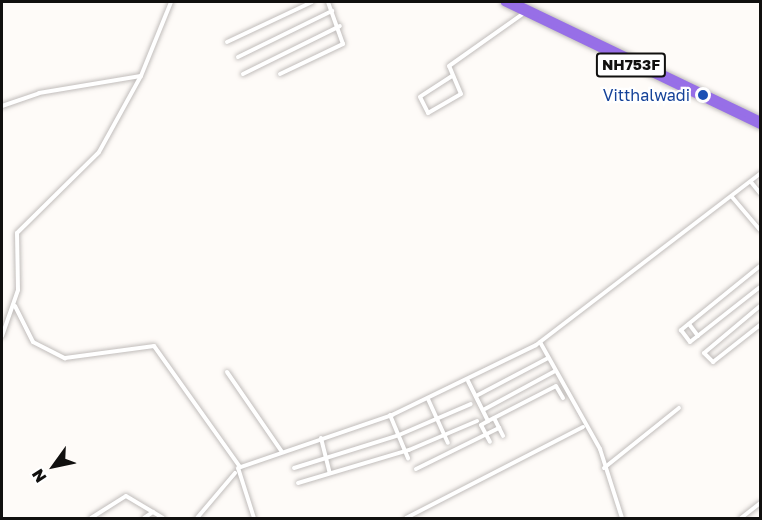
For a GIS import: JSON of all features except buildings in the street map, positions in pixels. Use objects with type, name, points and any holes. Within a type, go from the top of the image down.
[{"type":"highway","name":"NH753F","points":[[504,2],[760,125]]},
{"type":"highway","name":"NH753F","points":[[514,2],[760,120]]},
{"type":"street","points":[[2,336],[15,306],[20,227],[99,152],[141,76],[171,2]]},
{"type":"street","points":[[227,42],[312,2]]},
{"type":"street","points":[[280,74],[344,44],[340,26],[328,2]]},
{"type":"street","points":[[238,57],[332,11]]},
{"type":"street","points":[[452,76],[420,97],[428,113],[461,94],[449,66],[524,13]]},
{"type":"street","points":[[243,74],[340,26]]},
{"type":"street","points":[[2,106],[39,93],[141,76]]},
{"type":"street","points":[[197,519],[240,466],[390,415],[468,381],[540,342],[760,174]]},
{"type":"street","points":[[751,182],[760,193]]},
{"type":"street","points":[[732,196],[758,223],[760,230]]},
{"type":"street","points":[[760,266],[681,330],[690,342],[760,288]]},
{"type":"street","points":[[15,306],[27,335],[65,358],[154,346],[240,466]]},
{"type":"street","points":[[760,306],[704,353],[713,362],[760,325]]},
{"type":"street","points":[[689,324],[698,336]]},
{"type":"street","points":[[540,342],[583,427],[600,449],[604,468],[622,519]]},
{"type":"street","points":[[476,396],[548,358]]},
{"type":"street","points":[[483,410],[555,371]]},
{"type":"street","points":[[227,372],[282,452]]},
{"type":"street","points":[[468,381],[488,421]]},
{"type":"street","points":[[490,442],[481,425],[556,386],[562,398]]},
{"type":"street","points":[[428,399],[448,443]]},
{"type":"street","points":[[294,468],[398,435],[471,404]]},
{"type":"street","points":[[604,468],[679,408]]},
{"type":"street","points":[[390,415],[408,458]]},
{"type":"street","points":[[494,418],[503,436]]},
{"type":"street","points":[[298,483],[405,451],[477,421]]},
{"type":"street","points":[[406,519],[583,427]]},
{"type":"street","points":[[416,469],[499,428]]},
{"type":"street","points":[[321,438],[330,473]]},
{"type":"street","points":[[235,473],[254,519]]},
{"type":"street","points":[[91,519],[126,496],[163,519]]},
{"type":"street","points":[[741,519],[760,503]]},
{"type":"street","points":[[144,519],[154,512]]},
{"type":"place","name":"Vitthalwadi","points":[[703,95]]}]
